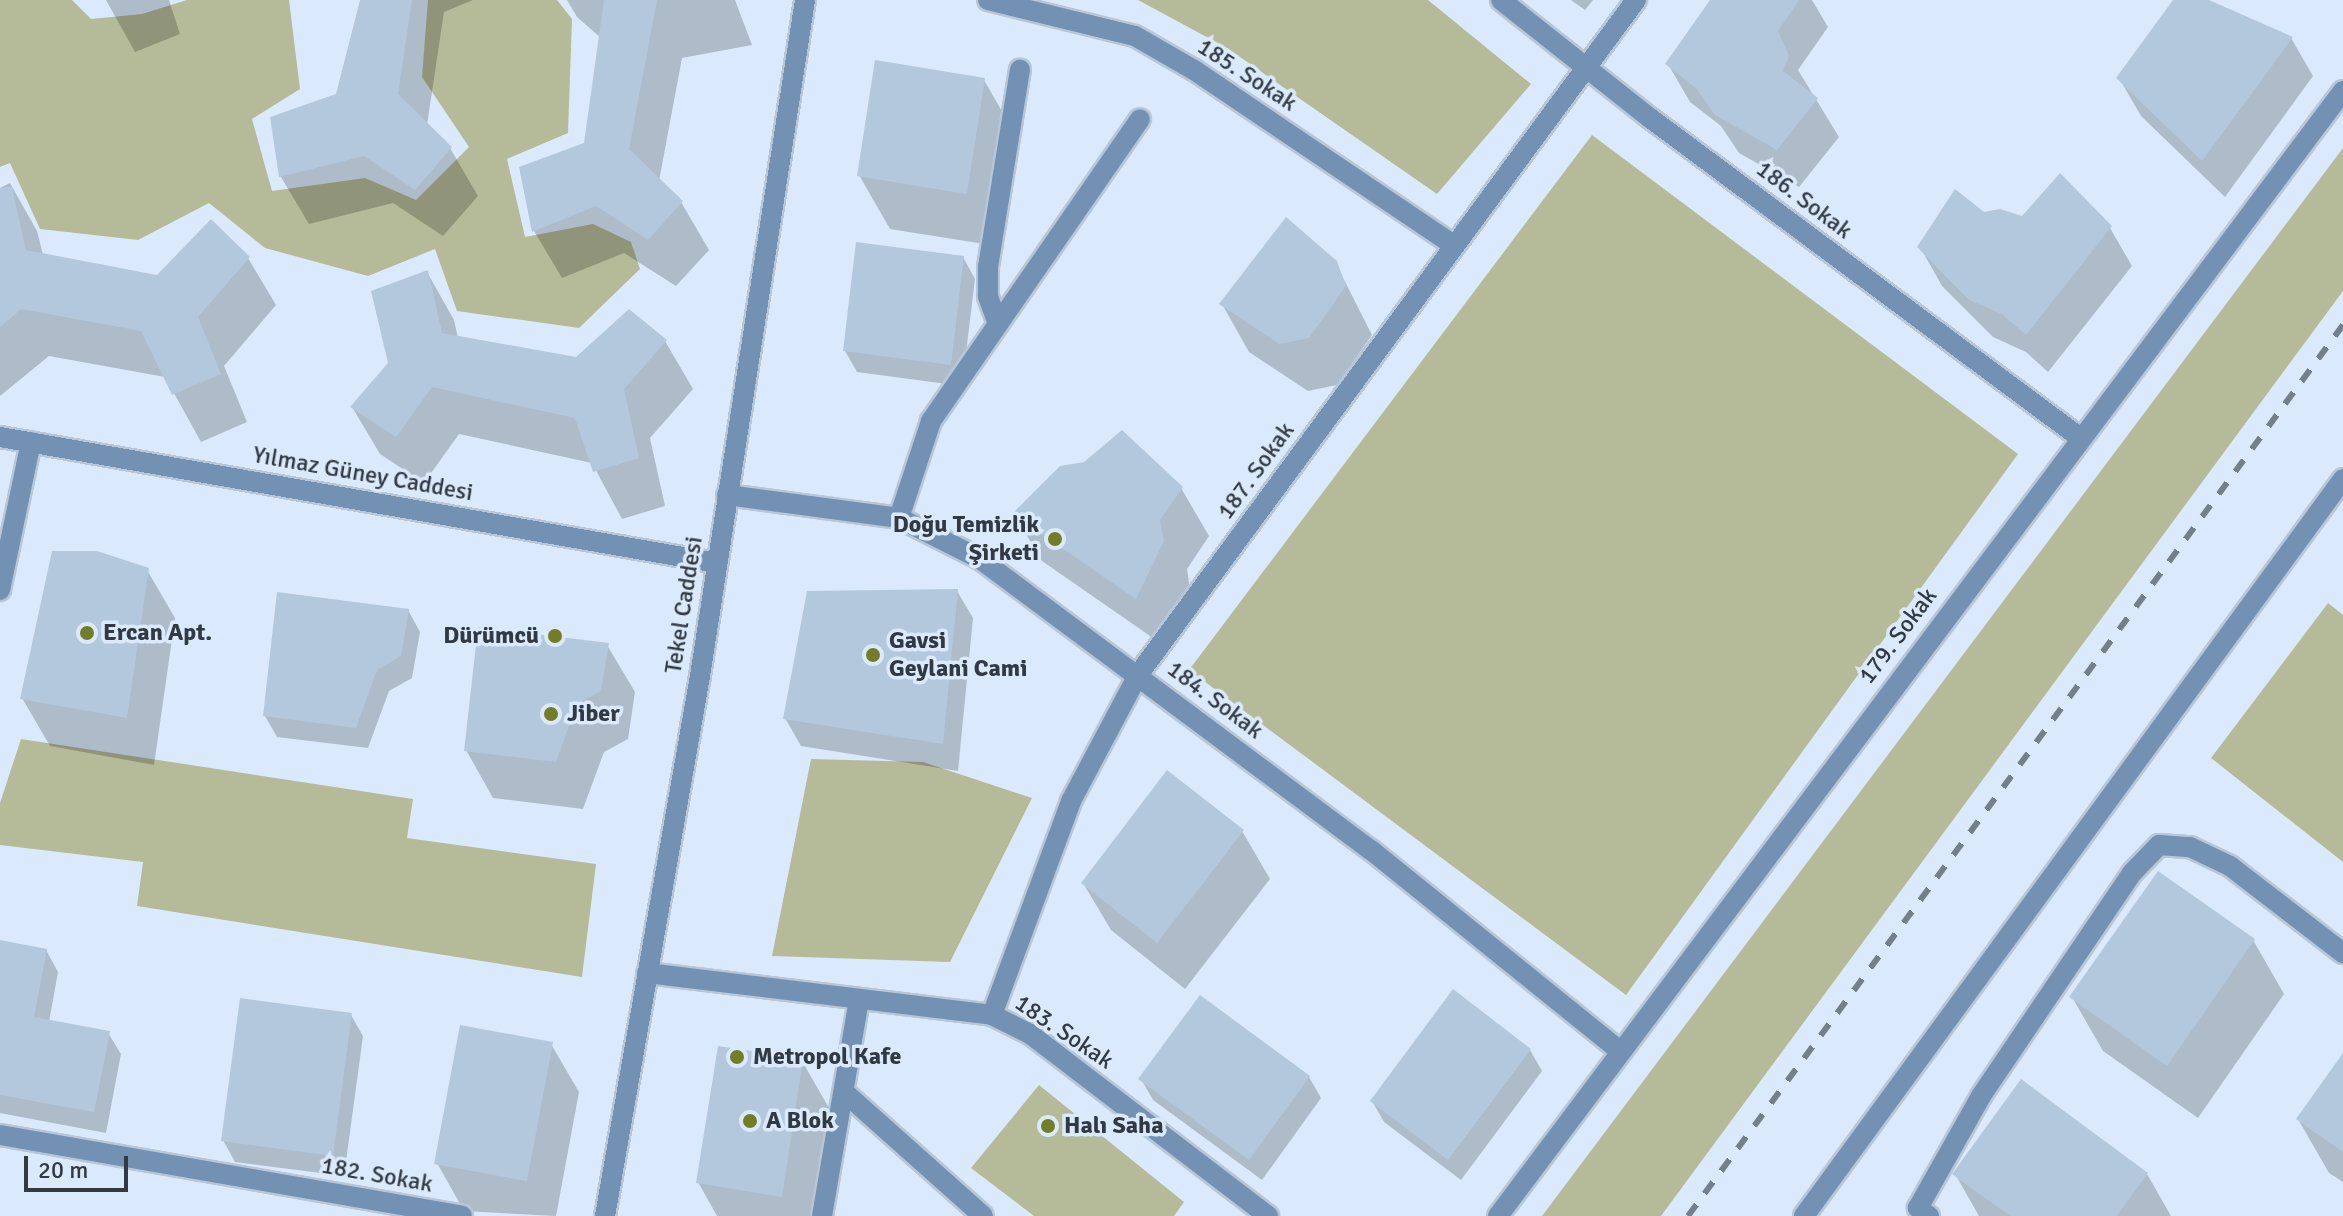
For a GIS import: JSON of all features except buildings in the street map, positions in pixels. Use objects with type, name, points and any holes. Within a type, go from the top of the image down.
[{"type":"street","name":"Tekel Caddesi","points":[[605,1216],[717,563],[805,0]]},
{"type":"street","name":"185. Sokak","points":[[988,0],[1135,36],[1194,70],[1453,245]]},
{"type":"street","name":"186. Sokak","points":[[1501,0],[2079,437]]},
{"type":"street","name":"187. Sokak","points":[[992,1015],[1071,801],[1138,675],[1636,0]]},
{"type":"street","points":[[998,324],[988,296],[988,267],[1020,70]]},
{"type":"street","name":"179. Sokak","points":[[1498,1216],[2079,437],[2343,91]]},
{"type":"street","points":[[899,518],[931,421],[1140,119]]},
{"type":"street","name":"Yılmaz Güney Caddesi","points":[[0,437],[717,563]]},
{"type":"street","points":[[0,590],[31,442]]},
{"type":"street","points":[[1804,1216],[2343,479]]},
{"type":"street","name":"184. Sokak","points":[[727,495],[899,518],[980,559],[1371,850],[1620,1051]]},
{"type":"street","points":[[1929,1216],[1918,1208],[1981,1096],[2132,873],[2159,845],[2190,847],[2230,866],[2343,953]]},
{"type":"street","name":"183. Sokak","points":[[647,973],[992,1015],[1030,1034],[1268,1216]]},
{"type":"street","points":[[822,1216],[859,999]]},
{"type":"street","points":[[844,1092],[983,1216]]},
{"type":"street","name":"182. Sokak","points":[[0,1135],[462,1216]]},
{"type":"green space","points":[[0,0],[72,0],[91,19],[142,14],[187,0],[289,0],[300,89],[252,119],[272,191],[365,178],[416,200],[469,147],[422,77],[428,0],[557,0],[572,19],[568,133],[507,159],[525,237],[593,224],[631,242],[640,269],[579,328],[457,311],[435,249],[368,276],[265,248],[209,203],[138,240],[40,229],[10,163],[0,167]]},
{"type":"green space","points":[[1138,0],[1428,0],[1531,84],[1437,194],[1227,48]]},
{"type":"green space","points":[[1592,135],[2018,454],[1626,995],[1189,670]]},
{"type":"green space","points":[[2343,148],[2343,291],[1661,1216],[1542,1216]]},
{"type":"green space","points":[[2328,603],[2343,615],[2343,862],[2211,758]]},
{"type":"green space","points":[[21,739],[413,799],[407,838],[596,864],[582,977],[137,906],[143,862],[0,845],[0,803]]},
{"type":"green space","points":[[811,759],[923,762],[1032,798],[950,962],[772,956]]},
{"type":"green space","name":"Halı Saha","points":[[1039,1085],[1184,1202],[1174,1216],[1034,1216],[971,1168]]},
{"type":"railway","points":[[1688,1216],[2343,325]]},
{"type":"place","name":"Doğu Temizlik Şirketi","points":[[1055,539]]},
{"type":"place","name":"Ercan Apt.","points":[[87,633]]},
{"type":"place","name":"Dürümcü","points":[[555,636]]},
{"type":"place","name":"Gavsi Geylani Cami","points":[[873,655]]},
{"type":"place","name":"Jiber","points":[[551,714]]},
{"type":"place","name":"Metropol Kafe","points":[[737,1057]]},
{"type":"place","name":"A Blok","points":[[750,1121]]},
{"type":"place","name":"Halı Saha","points":[[1048,1126]]}]
